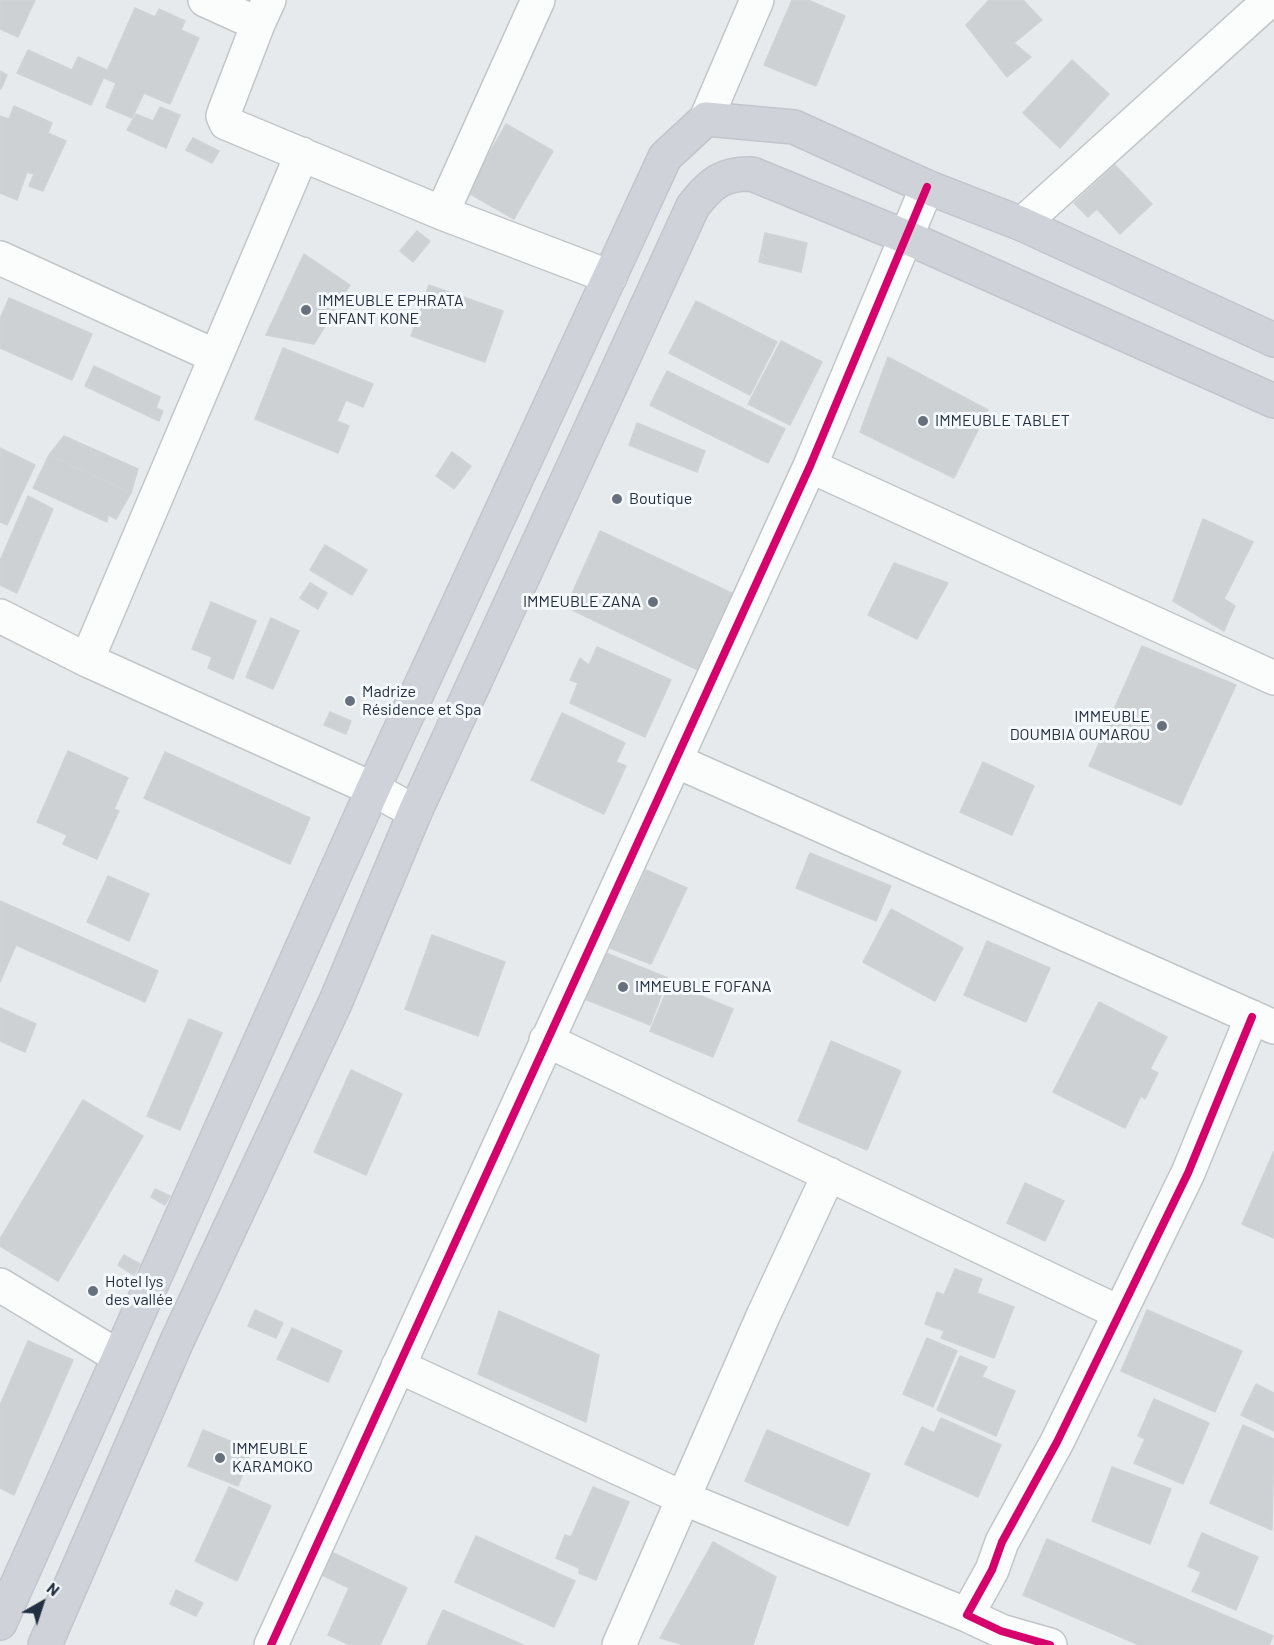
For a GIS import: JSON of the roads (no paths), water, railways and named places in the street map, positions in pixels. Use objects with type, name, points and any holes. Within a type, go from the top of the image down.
[{"type":"main road","points":[[0,1623],[373,789],[665,158],[706,119],[794,127],[927,187],[1022,224],[1274,340]]},
{"type":"main road","points":[[45,1645],[177,1341],[336,1001],[415,812],[693,206],[708,187],[732,173],[752,174],[906,237],[1274,400]]},
{"type":"street","points":[[205,0],[264,12],[223,116],[226,123],[442,213],[610,277]]},
{"type":"street","points":[[442,213],[538,0]]},
{"type":"street","points":[[706,119],[757,0]]},
{"type":"street","points":[[1022,224],[1270,0]]},
{"type":"street","points":[[87,660],[214,356],[302,154]]},
{"type":"street","points":[[271,1645],[810,466],[927,187]]},
{"type":"street","points":[[0,258],[214,356]]},
{"type":"street","points":[[810,466],[1274,678]]},
{"type":"street","points":[[0,616],[87,660],[373,789],[415,812]]},
{"type":"street","points":[[676,761],[1263,1022],[1057,1442],[1002,1542],[992,1570],[967,1615]]},
{"type":"street","points":[[546,1040],[1120,1313]]},
{"type":"street","points":[[619,1645],[829,1174]]},
{"type":"street","points":[[0,1286],[119,1357]]},
{"type":"street","points":[[398,1366],[683,1498],[1001,1631],[1050,1645]]},
{"type":"place","name":"IMMEUBLE EPHRATA ENFANT KONE","points":[[306,310]]},
{"type":"place","name":"IMMEUBLE TABLET","points":[[923,421]]},
{"type":"place","name":"Boutique","points":[[617,499]]},
{"type":"place","name":"IMMEUBLE ZANA","points":[[653,602]]},
{"type":"place","name":"Madrize Résidence et Spa","points":[[350,701]]},
{"type":"place","name":"IMMEUBLE DOUMBIA OUMAROU","points":[[1162,726]]},
{"type":"place","name":"IMMEUBLE FOFANA","points":[[623,987]]},
{"type":"place","name":"Hotel lys des vallée","points":[[93,1291]]},
{"type":"place","name":"IMMEUBLE KARAMOKO","points":[[220,1458]]}]
